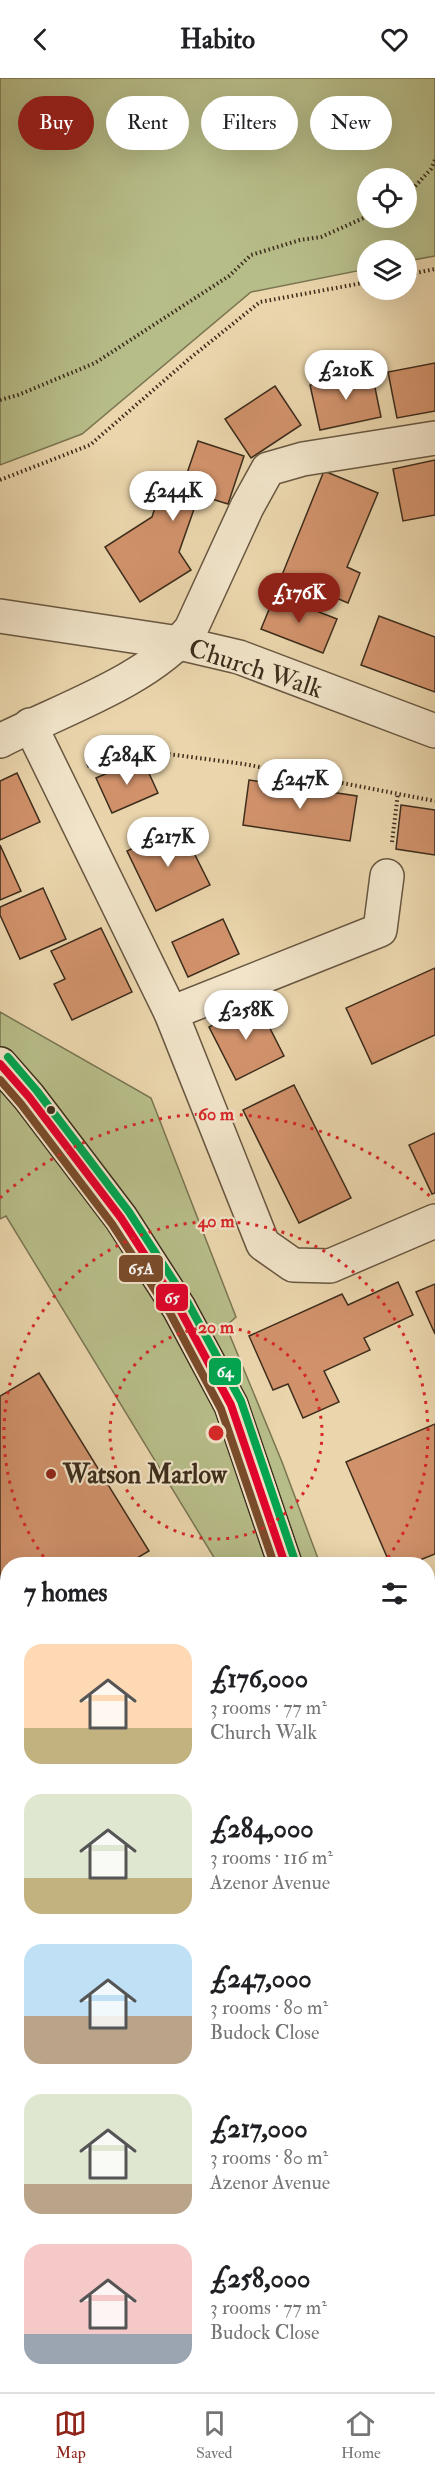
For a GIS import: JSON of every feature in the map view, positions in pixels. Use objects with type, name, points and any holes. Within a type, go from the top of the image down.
[{"type":"street","points":[[0,741],[97,695],[148,666],[179,644],[190,629],[247,507],[268,469],[303,459],[435,438]]},
{"type":"street","name":"Church Walk","points":[[0,616],[179,644],[239,657],[435,731]]},
{"type":"street","points":[[30,725],[58,778],[171,1013],[263,1244],[293,1265],[330,1266],[435,1221]]},
{"type":"street","points":[[171,1013],[380,930],[387,876]]},
{"type":"street","points":[[0,1064],[29,1097],[122,1218],[179,1308],[231,1405],[283,1557]]},
{"type":"path","points":[[417,184],[431,169],[435,160]]},
{"type":"path","points":[[0,400],[18,395],[94,363],[229,276],[251,255],[300,240],[321,237],[357,221]]},
{"type":"path","points":[[417,273],[435,269]]},
{"type":"path","points":[[0,480],[90,445],[189,358],[260,302],[357,284]]},
{"type":"path","points":[[58,778],[130,749],[244,764],[435,801]]},
{"type":"path","points":[[387,876],[398,793]]},
{"type":"green space","points":[[0,78],[435,78],[435,256],[417,259],[417,240],[357,240],[357,271],[251,292],[82,434],[0,465]]},
{"type":"green space","points":[[0,1012],[151,1098],[236,1317],[226,1326],[282,1462],[317,1557],[214,1557],[6,1216],[0,1219]]},
{"type":"building","points":[[435,363],[435,411],[397,418],[388,372]]},
{"type":"building","points":[[372,373],[381,417],[320,430],[310,385]]},
{"type":"building","points":[[275,386],[301,425],[251,458],[225,419]]},
{"type":"building","points":[[198,441],[244,456],[228,504],[199,495],[179,552],[191,570],[140,602],[105,547],[152,517],[163,482],[182,488]]},
{"type":"building","points":[[435,460],[435,515],[403,521],[393,469]]},
{"type":"building","points":[[324,471],[378,493],[347,567],[360,573],[348,603],[282,575]]},
{"type":"building","points":[[275,595],[337,619],[323,653],[261,629]]},
{"type":"building","points":[[379,616],[435,637],[435,692],[361,665]]},
{"type":"building","points":[[142,758],[158,793],[112,813],[96,778]]},
{"type":"building","points":[[17,773],[40,822],[0,840],[0,781]]},
{"type":"building","points":[[249,780],[357,796],[350,841],[243,825]]},
{"type":"building","points":[[401,805],[435,810],[435,855],[396,849]]},
{"type":"building","points":[[180,825],[210,885],[156,911],[127,851]]},
{"type":"building","points":[[0,845],[21,891],[0,900]]},
{"type":"building","points":[[43,888],[66,939],[20,959],[0,915],[0,907]]},
{"type":"building","points":[[223,919],[239,954],[188,977],[172,942]]},
{"type":"building","points":[[101,928],[132,992],[72,1020],[54,984],[65,979],[51,951]]},
{"type":"building","points":[[435,968],[435,1035],[372,1064],[346,1008]]},
{"type":"building","points":[[257,1003],[284,1056],[236,1080],[209,1027]]},
{"type":"building","points":[[294,1085],[351,1198],[299,1223],[243,1110]]},
{"type":"building","points":[[435,1133],[435,1193],[432,1194],[409,1145]]},
{"type":"building","points":[[398,1282],[413,1315],[364,1338],[370,1350],[324,1371],[339,1402],[303,1418],[288,1384],[273,1390],[249,1336],[342,1294],[348,1305]]},
{"type":"building","points":[[435,1284],[435,1334],[416,1292]]},
{"type":"building","name":"Watson Marlow","points":[[39,1373],[149,1551],[139,1557],[0,1557],[0,1396]]},
{"type":"building","points":[[435,1424],[435,1554],[428,1557],[387,1557],[346,1462]]},
{"type":"transit line","name":"64","points":[[8,1057],[37,1091],[129,1212],[188,1303],[241,1401],[294,1557]]},
{"type":"transit line","name":"65","points":[[0,1064],[29,1097],[121,1218],[179,1308],[231,1405],[283,1557]]},
{"type":"transit line","name":"65A","points":[[0,1080],[21,1104],[112,1224],[170,1313],[221,1409],[272,1557]]},
{"type":"place","name":"Watson Marlow","points":[[51,1474]]}]
